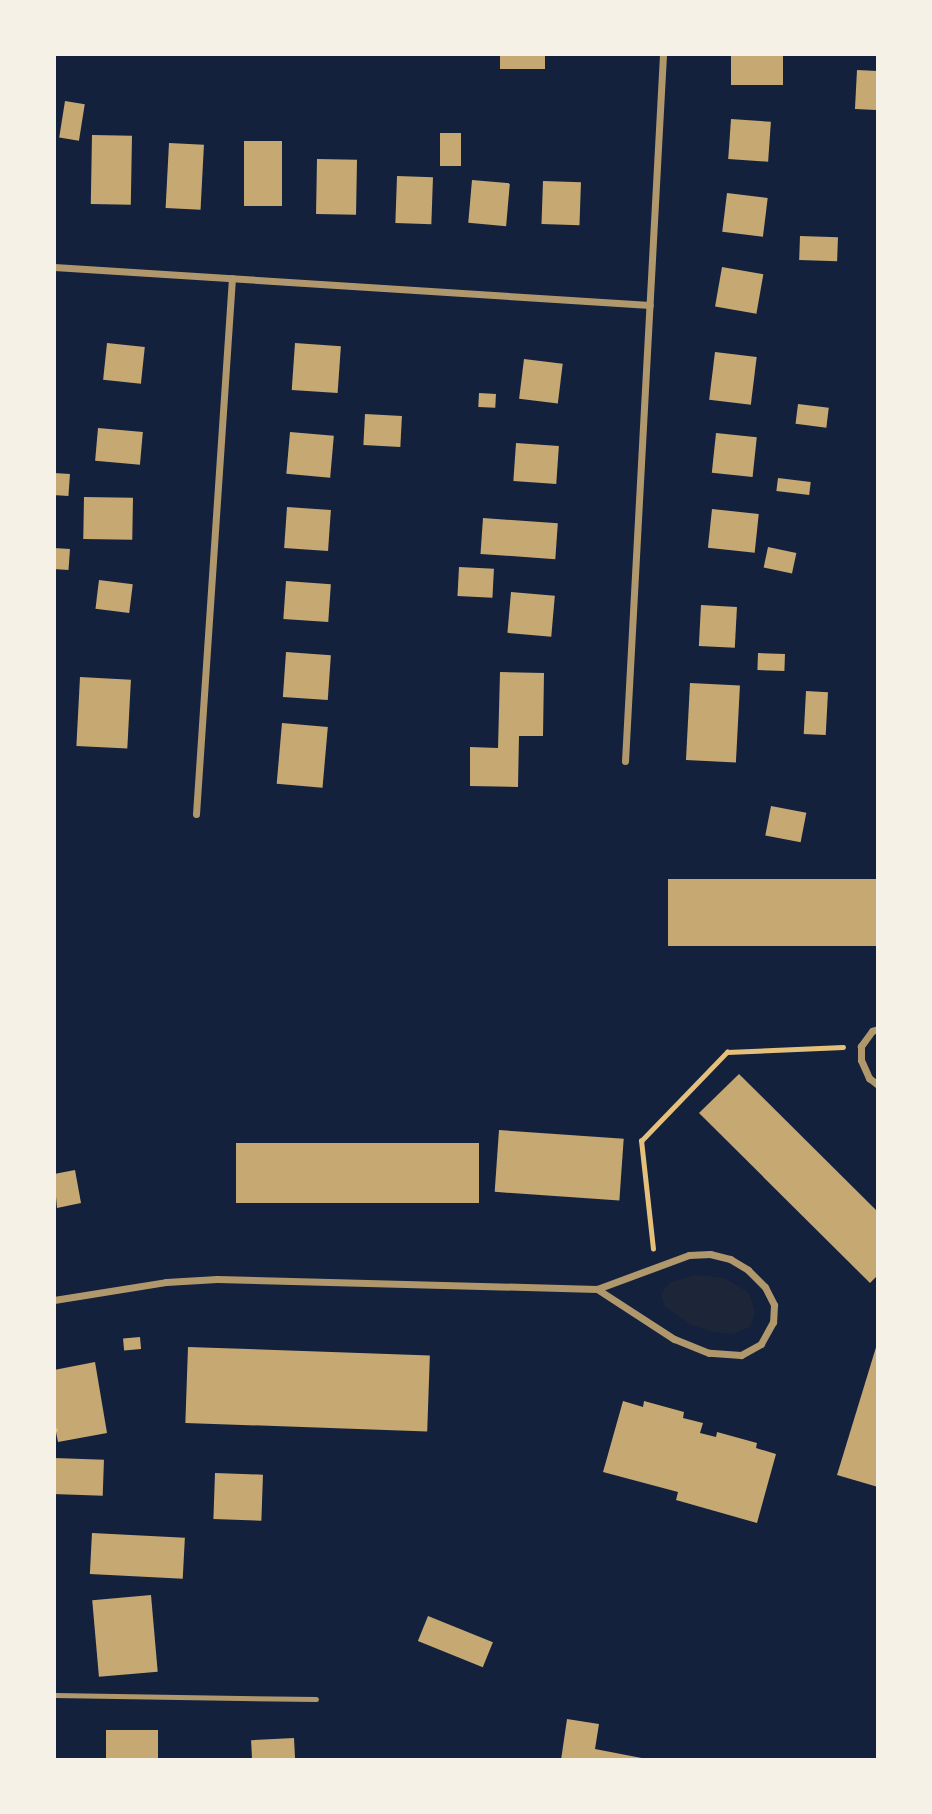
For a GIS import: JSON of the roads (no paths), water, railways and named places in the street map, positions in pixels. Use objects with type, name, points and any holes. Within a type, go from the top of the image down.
[{"type":"street","points":[[625,761],[663,54]]},
{"type":"street","points":[[54,267],[650,305]]},
{"type":"street","points":[[196,814],[232,278]]},
{"type":"street","points":[[878,1029],[872,1031],[861,1046],[861,1060],[869,1078],[878,1084]]},
{"type":"street","points":[[54,1300],[154,1283],[217,1279],[597,1289],[689,1255],[710,1254],[730,1259],[748,1270],[765,1287],[774,1305],[773,1322],[761,1344],[741,1355],[709,1353],[674,1339],[597,1289]]},
{"type":"lane","points":[[54,1695],[316,1699]]}]
